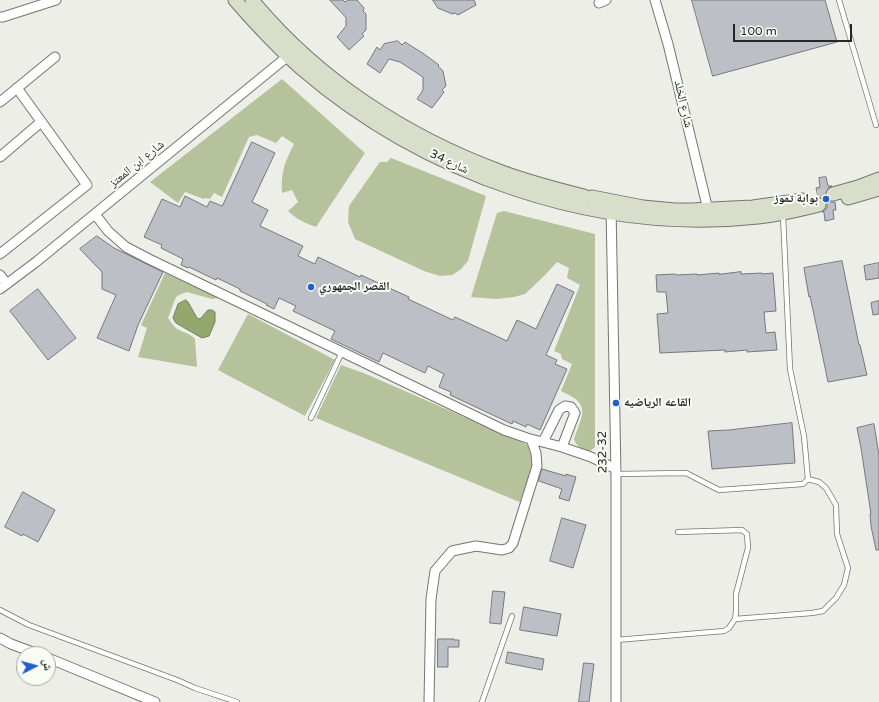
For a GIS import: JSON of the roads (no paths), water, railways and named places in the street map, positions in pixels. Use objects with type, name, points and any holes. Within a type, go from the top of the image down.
[{"type":"main road","name":"شارع 34","points":[[235,0],[288,56],[318,81],[356,109],[390,131],[435,155],[519,190],[566,204],[612,207],[662,218],[709,214]]},
{"type":"main road","name":"شارع 34","points":[[252,0],[284,35],[318,67],[357,96],[398,123],[449,149],[502,172],[549,187],[588,197],[612,207]]},
{"type":"main road","points":[[879,179],[858,186],[834,198],[879,189]]},
{"type":"main road","points":[[709,214],[759,217],[798,201],[818,201]]},
{"type":"street","points":[[0,17],[56,0]]},
{"type":"street","name":"شارع الخلد","points":[[655,0],[668,44],[709,214]]},
{"type":"street","name":"شارع ابن المعتز","points":[[4,286],[95,214],[288,56]]},
{"type":"street","points":[[0,102],[54,57]]},
{"type":"street","points":[[1,252],[87,185],[17,88]]},
{"type":"street","points":[[0,157],[41,122]]},
{"type":"street","name":"232-32","points":[[612,207],[616,472],[616,702]]},
{"type":"street","points":[[95,214],[108,231],[126,247],[504,430],[591,457],[616,472]]},
{"type":"street","points":[[0,275],[4,286]]},
{"type":"street","points":[[543,442],[559,410],[566,406],[571,407],[575,413],[562,447]]},
{"type":"street","points":[[429,702],[431,599],[435,572],[452,551],[476,546],[502,550],[509,548],[514,543],[537,466],[536,453],[531,439]]},
{"type":"street","points":[[0,638],[16,646]]},
{"type":"street","points":[[56,661],[155,702]]},
{"type":"lane","points":[[839,0],[876,124]]},
{"type":"lane","points":[[782,208],[790,369],[804,436],[808,479]]},
{"type":"lane","points":[[311,418],[342,352]]},
{"type":"lane","points":[[616,472],[686,473],[719,490],[802,484],[808,479]]},
{"type":"lane","points":[[735,619],[823,611],[836,598],[844,585],[848,568],[837,534],[836,505],[826,488],[819,482],[808,479]]},
{"type":"lane","points":[[616,640],[724,632],[729,628],[735,619],[736,594],[748,548],[747,534],[742,530],[678,532]]},
{"type":"lane","points":[[0,610],[29,625],[177,680],[194,688],[237,702]]},
{"type":"lane","points":[[482,702],[512,616]]},
{"type":"tunnel","points":[[818,197],[833,194]]},
{"type":"place","name":"بوابة تموز","points":[[826,199]]},
{"type":"place","name":"القصر الجمهوري","points":[[311,287]]},
{"type":"place","name":"القاعه الرياضيه","points":[[616,403]]}]
